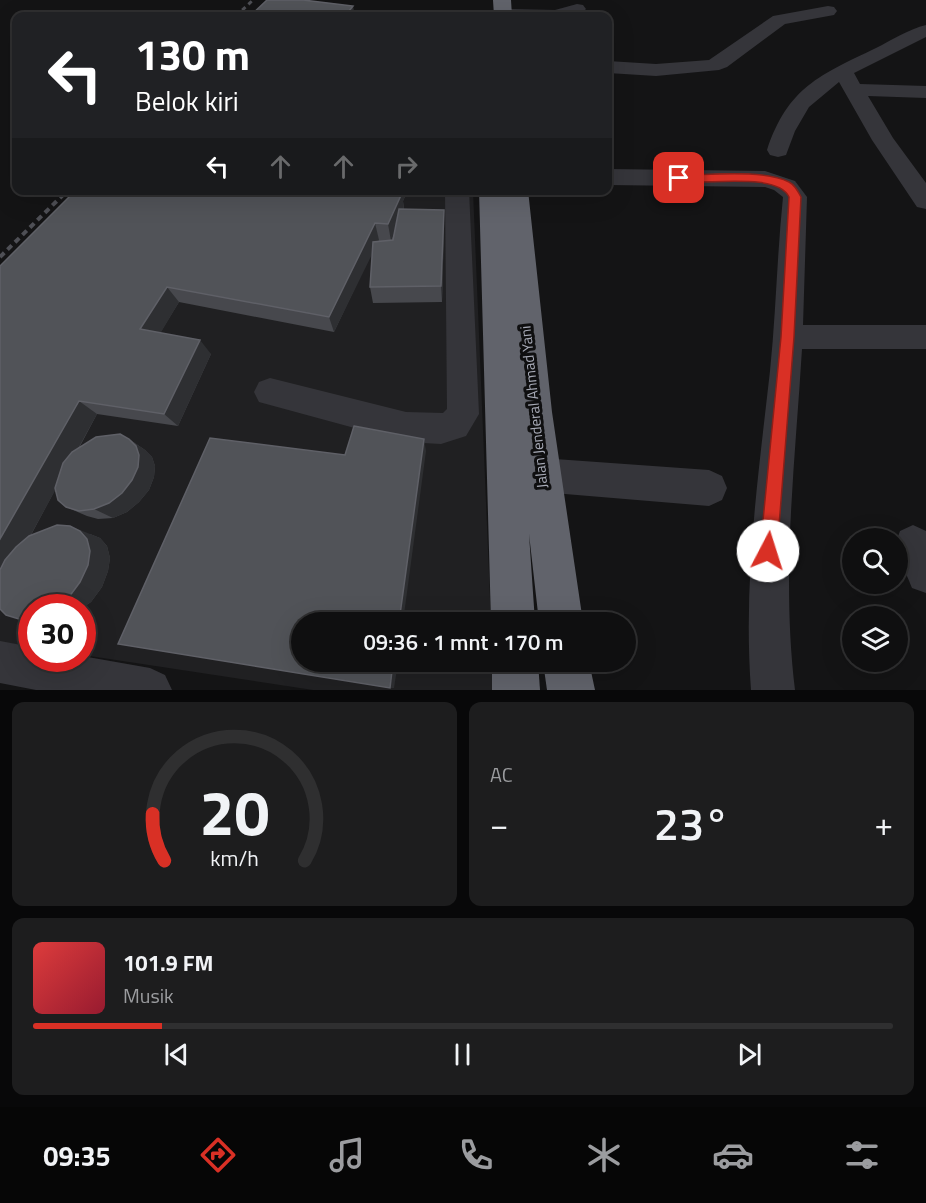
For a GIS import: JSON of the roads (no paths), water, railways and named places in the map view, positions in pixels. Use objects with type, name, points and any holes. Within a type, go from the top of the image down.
[{"type":"highway","points":[[484,0],[498,12]]},
{"type":"highway","name":"Jalan Jenderal Ahmad Yani","points":[[504,195],[560,612]]},
{"type":"highway","name":"Jalan Jenderal Ahmad Yani","points":[[504,195],[513,612]]},
{"type":"highway","points":[[515,672],[516,690]]},
{"type":"highway","points":[[568,672],[570,690]]},
{"type":"street","points":[[566,12],[577,9]]},
{"type":"street","points":[[612,67],[656,70],[712,66],[720,63],[779,20],[828,11]]},
{"type":"street","points":[[848,80],[926,30]]},
{"type":"street","points":[[848,80],[883,140],[926,201]]},
{"type":"street","points":[[778,150],[782,134],[800,103],[824,81],[848,80],[926,92]]},
{"type":"street","points":[[612,177],[765,179],[785,184],[795,197],[788,337],[767,571],[768,655],[773,690]]},
{"type":"street","points":[[270,392],[406,427],[441,429],[454,425],[463,414],[457,195]]},
{"type":"street","points":[[788,337],[926,337]]},
{"type":"street","points":[[541,475],[709,488]]},
{"type":"street","points":[[0,662],[150,690]]},
{"type":"railway","points":[[240,12],[253,0]]},
{"type":"railway","points":[[0,257],[63,195]]}]
